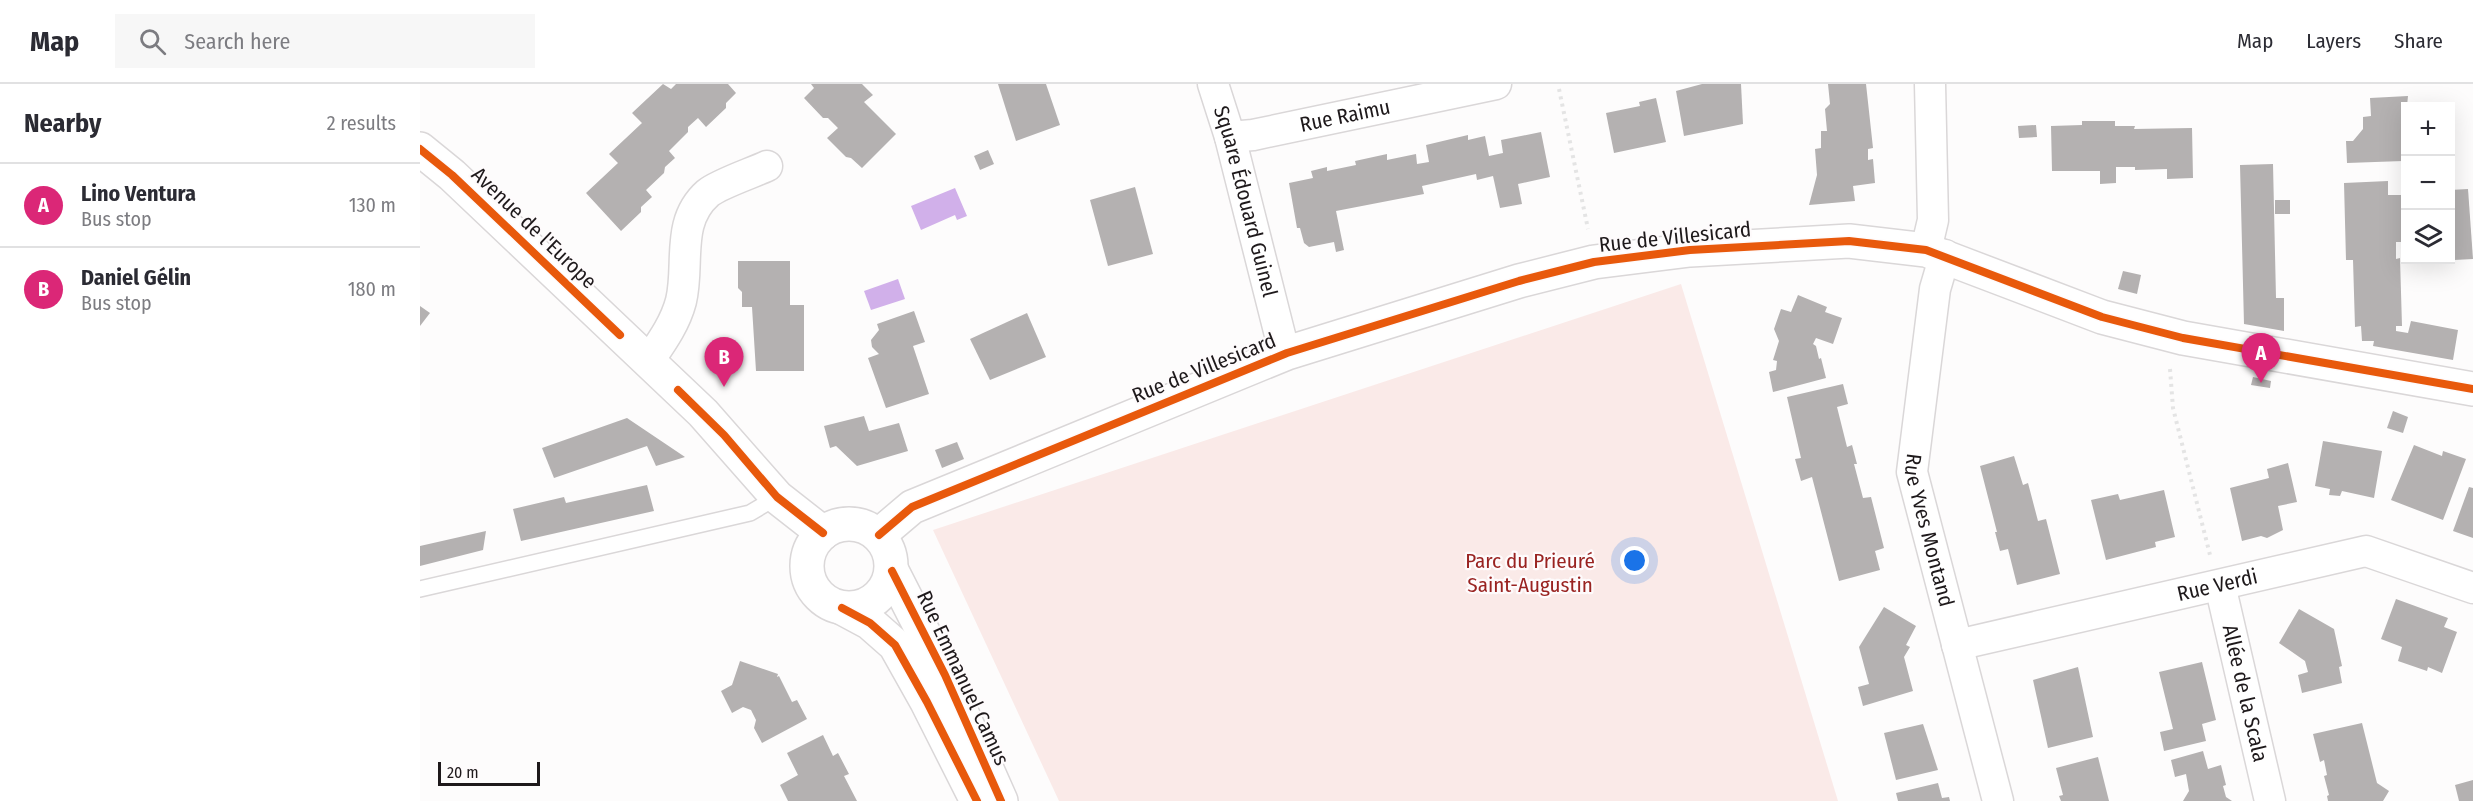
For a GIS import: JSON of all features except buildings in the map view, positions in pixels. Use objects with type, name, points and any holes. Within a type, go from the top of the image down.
[{"type":"street","name":"Square Édouard Guinel","points":[[1213,84],[1230,137],[1281,339],[1287,353]]},
{"type":"street","name":"Rue Raimu","points":[[1230,137],[1253,135],[1496,84]]},
{"type":"street","name":"Rue Yves Montand","points":[[1930,84],[1935,288],[1912,472],[1998,801]]},
{"type":"street","name":"Avenue de l'Europe","points":[[420,149],[452,175],[703,413],[777,497],[823,533]]},
{"type":"street","points":[[648,362],[663,340],[677,312],[681,299],[685,234],[697,206],[709,192],[767,166]]},
{"type":"street","name":"Rue de Villesicard","points":[[879,535],[912,507],[1287,353],[1519,281],[1594,262],[1690,250],[1849,241],[1935,253],[2102,317],[2183,338],[2473,389]]},
{"type":"street","points":[[853,523],[871,529],[879,535],[887,545],[892,557],[892,571],[885,590],[876,600],[858,608],[842,608],[828,603],[816,594],[808,579],[807,562],[810,548],[823,533],[836,525],[853,523]]},
{"type":"street","name":"Rue Verdi","points":[[1957,645],[2366,551],[2473,588]]},
{"type":"street","name":"Rue Emmanuel Camus","points":[[892,571],[945,675],[1001,801]]},
{"type":"street","name":"Allée de la Scala","points":[[2220,585],[2270,801]]},
{"type":"street","name":"Rue Emmanuel Camus","points":[[842,608],[870,623],[895,645],[927,702],[977,801]]},
{"type":"lane","points":[[420,589],[750,513],[777,497]]},
{"type":"path","points":[[1559,89],[1590,237]]},
{"type":"path","points":[[2170,367],[2173,408],[2211,556]]},
{"type":"green space","name":"Parc du Prieuré Saint-Augustin","points":[[1681,284],[1838,801],[1059,801],[933,530]]},
{"type":"shaded area","points":[[955,188],[967,216],[957,220],[955,215],[921,230],[911,206]]},
{"type":"shaded area","points":[[898,279],[905,299],[871,310],[864,291]]},
{"type":"cycle path","points":[[420,149],[452,175],[620,335]]},
{"type":"cycle path","points":[[879,535],[912,507],[1287,353],[1519,281],[1594,262],[1690,250],[1849,241],[1926,250],[2102,317],[2183,338],[2473,389]]},
{"type":"cycle path","points":[[678,390],[724,435],[777,497],[823,533]]},
{"type":"cycle path","points":[[892,571],[945,675],[1001,801]]},
{"type":"cycle path","points":[[842,608],[870,623],[895,645],[927,702],[977,801]]},
{"type":"place","name":"Lino Ventura","points":[[2261,383]]},
{"type":"place","name":"Daniel Gélin","points":[[724,387]]}]
